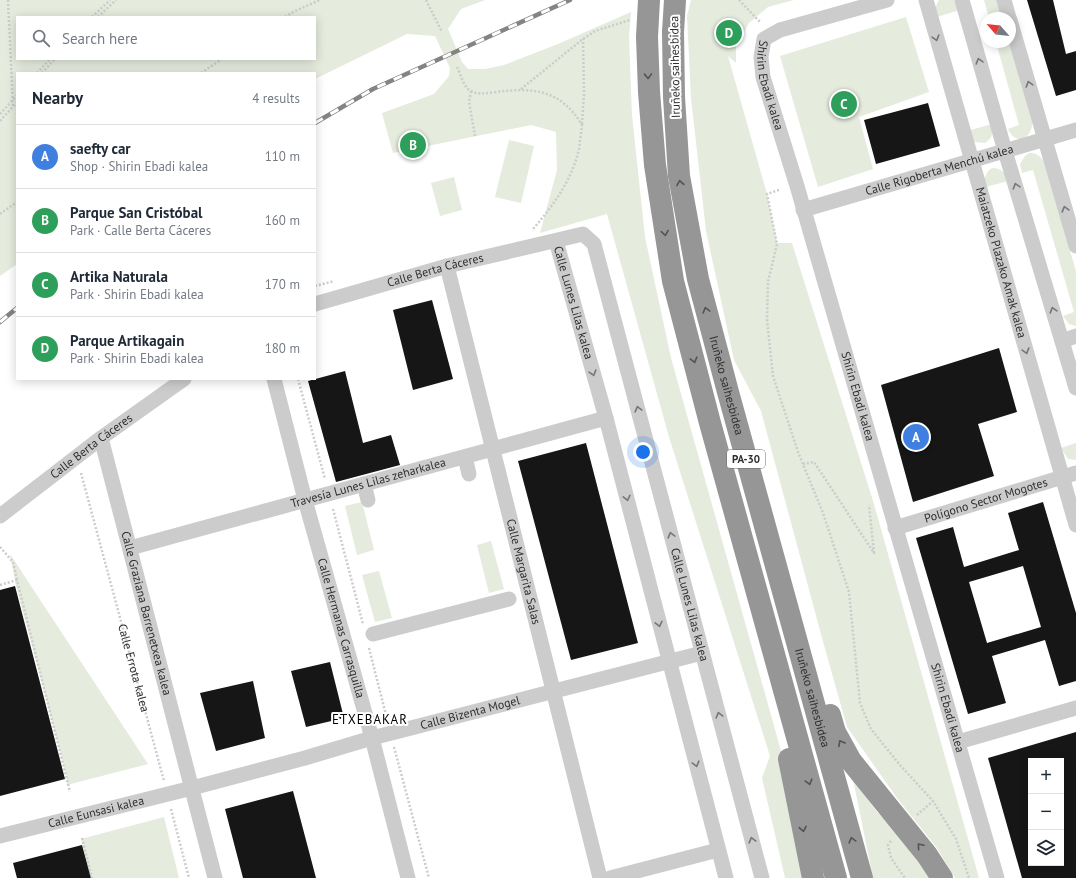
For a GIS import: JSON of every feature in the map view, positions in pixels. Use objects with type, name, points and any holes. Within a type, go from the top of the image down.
[{"type":"highway","name":"Iruñeko saihesbidea","points":[[649,0],[647,37],[649,92],[655,165],[673,281],[710,423],[836,878]]},
{"type":"highway","name":"Iruñeko saihesbidea","points":[[676,0],[674,32],[674,97],[679,176],[698,279],[862,878]]},
{"type":"highway","points":[[728,392],[758,455],[835,732],[851,761],[927,855],[942,878]]},
{"type":"highway","points":[[710,423],[724,515],[785,740],[813,878]]},
{"type":"street","name":"Shirin Ebadi kalea","points":[[887,0],[780,30],[764,39],[761,57],[763,77],[997,878]]},
{"type":"street","name":"Maiatzeko Plazako Amak kalea","points":[[926,0],[971,161],[1069,476],[1076,525]]},
{"type":"street","points":[[962,0],[1005,151],[1069,338],[1076,388]]},
{"type":"street","points":[[1004,0],[1008,12]]},
{"type":"street","points":[[1016,39],[1076,246]]},
{"type":"street","name":"Calle Rigoberta Menchú kalea","points":[[803,210],[1076,130]]},
{"type":"street","name":"Calle Lunes Lilas kalea","points":[[726,878],[606,418],[556,241],[583,234],[594,244],[762,878]]},
{"type":"street","name":"Calle Berta Cáceres","points":[[316,304],[447,266],[534,244],[556,241]]},
{"type":"street","name":"Calle Margarita Salas","points":[[447,266],[600,878]]},
{"type":"street","name":"Calle Berta Cáceres","points":[[0,516],[101,438],[183,380]]},
{"type":"street","name":"Calle Hermanas Carrasquilla","points":[[274,380],[305,500],[372,738],[408,878]]},
{"type":"street","name":"Travesía Lunes Lilas zeharkalea","points":[[130,548],[606,418]]},
{"type":"street","name":"Calle Graziana Barrenetxea kalea","points":[[101,438],[192,788]]},
{"type":"street","points":[[464,457],[469,474]]},
{"type":"street","name":"Polígono Sector Mogotes","points":[[896,528],[1069,476]]},
{"type":"street","points":[[364,484],[368,500]]},
{"type":"street","points":[[373,634],[442,611],[509,599]]},
{"type":"street","name":"Calle Bizenta Mogel","points":[[192,788],[305,758],[372,738],[702,653]]},
{"type":"street","points":[[958,742],[1076,708]]},
{"type":"street","points":[[192,788],[215,878]]},
{"type":"street","name":"Calle Eunsasi kalea","points":[[0,836],[192,788]]},
{"type":"street","points":[[610,878],[718,850]]},
{"type":"path","points":[[8,0],[13,106]]},
{"type":"path","points":[[93,16],[110,0]]},
{"type":"path","points":[[99,16],[116,0]]},
{"type":"path","points":[[287,16],[320,0]]},
{"type":"path","points":[[426,0],[442,32]]},
{"type":"path","points":[[739,0],[762,24]]},
{"type":"path","points":[[520,89],[583,38],[595,31],[634,18]]},
{"type":"path","points":[[534,244],[533,229],[558,198],[567,182],[578,150],[582,125],[584,95],[583,38]]},
{"type":"path","points":[[38,72],[49,60]]},
{"type":"path","points":[[43,72],[54,60]]},
{"type":"path","points":[[202,72],[220,60]]},
{"type":"path","points":[[457,67],[466,88],[477,94],[520,89],[548,94],[560,100],[570,108],[582,125]]},
{"type":"path","points":[[471,91],[469,102],[475,136]]},
{"type":"path","points":[[0,114],[16,96]]},
{"type":"path","points":[[0,121],[16,103]]},
{"type":"path","points":[[779,190],[767,194],[777,244],[768,282],[767,320],[773,376],[798,452],[823,514],[849,592],[860,703],[871,729],[900,765],[933,801],[956,839],[969,878]]},
{"type":"path","points":[[0,214],[16,203]]},
{"type":"path","name":"Calle Errota kalea","points":[[77,458],[189,878]]},
{"type":"path","points":[[803,464],[814,462],[874,553],[868,505]]},
{"type":"path","points":[[0,547],[13,562],[70,792]]},
{"type":"path","points":[[0,585],[17,580]]},
{"type":"path","points":[[82,838],[92,878]]},
{"type":"shaded area","points":[[0,0],[485,0],[461,9],[448,29],[462,62],[468,69],[485,69],[504,65],[558,44],[631,12],[629,36],[632,115],[645,237],[671,358],[783,758],[804,878],[785,878],[762,778],[770,756],[669,437],[607,214],[540,233],[557,170],[556,132],[531,125],[393,153],[382,113],[434,94],[449,76],[450,68],[435,36],[407,34],[316,79],[316,72],[16,72],[16,265],[0,276]]},
{"type":"shaded area","points":[[691,0],[794,0],[768,7],[749,23],[736,46],[736,63],[728,56],[767,194],[777,243],[792,243],[874,504],[979,878],[955,878],[937,848],[897,798],[847,727],[761,411],[734,360],[706,231],[691,98],[687,16]]},
{"type":"shaded area","points":[[939,0],[954,0],[960,10],[937,17],[935,8]]},
{"type":"shaded area","points":[[984,0],[997,0],[1000,12],[987,12]]},
{"type":"shaded area","points":[[906,17],[929,92],[859,117],[873,169],[818,187],[780,56]]},
{"type":"shaded area","points":[[998,48],[1011,48],[1032,122],[1030,133],[1022,139],[1018,139],[1013,136],[1008,129],[1019,125]]},
{"type":"shaded area","points":[[992,124],[992,135],[985,143],[974,142],[967,131]]},
{"type":"shaded area","points":[[509,140],[534,146],[521,203],[495,197]]},
{"type":"shaded area","points":[[1029,153],[1038,155],[1044,162],[1076,271],[1076,326],[1069,324],[1063,316],[1074,312],[1033,170],[1022,173],[1020,164]]},
{"type":"shaded area","points":[[992,168],[1002,171],[1006,175],[1008,181],[986,187],[984,179],[988,171]]},
{"type":"shaded area","points":[[454,177],[462,210],[440,216],[431,183]]},
{"type":"shaded area","points":[[1076,443],[1076,460],[1068,459],[1061,448]]},
{"type":"shaded area","points":[[362,502],[374,550],[357,555],[345,506]]},
{"type":"shaded area","points":[[491,541],[504,589],[489,593],[477,545]]},
{"type":"shaded area","points":[[10,554],[148,764],[67,785],[67,778],[16,586]]},
{"type":"shaded area","points":[[379,571],[392,618],[375,622],[362,575]]},
{"type":"shaded area","points":[[853,779],[877,812],[911,845],[929,878],[873,878]]},
{"type":"shaded area","points":[[164,817],[179,878],[91,878],[81,839]]},
{"type":"building","points":[[1027,0],[1053,0],[1066,54],[1076,51],[1076,90],[1056,96]]},
{"type":"building","points":[[928,103],[940,146],[876,164],[864,120]]},
{"type":"building","points":[[432,300],[453,379],[413,390],[393,310]]},
{"type":"building","points":[[999,348],[1017,412],[978,424],[994,476],[913,502],[881,385]]},
{"type":"building","points":[[345,371],[363,443],[391,435],[400,465],[336,482],[308,381]]},
{"type":"building","points":[[586,443],[638,643],[571,660],[518,461]]},
{"type":"building","points":[[1043,502],[1076,613],[1076,681],[1059,686],[1045,640],[992,656],[1006,703],[968,714],[916,538],[953,527],[964,567],[1019,550],[1008,513]],"holes":[[[1023,566],[1041,627],[987,643],[969,582]]]},
{"type":"building","points":[[15,586],[65,779],[0,796],[0,590]]},
{"type":"building","points":[[330,662],[344,718],[306,727],[291,671]]},
{"type":"building","points":[[253,681],[265,738],[216,751],[200,693]]},
{"type":"building","points":[[1076,732],[1076,878],[1022,878],[988,758]]},
{"type":"building","points":[[293,791],[316,878],[243,878],[225,809]]},
{"type":"building","points":[[82,845],[91,878],[17,878],[13,863]]},
{"type":"railway","points":[[316,122],[373,89],[570,0]]},
{"type":"railway","points":[[0,322],[16,309]]},
{"type":"place","name":"Parque Artikagain","points":[[729,33]]},
{"type":"place","name":"Artika Naturala","points":[[844,104]]},
{"type":"place","name":"Parque San Cristóbal","points":[[413,145]]},
{"type":"place","name":"saefty car","points":[[916,437]]},
{"type":"district","name":"ETXEBAKAR","points":[[370,719]]}]
